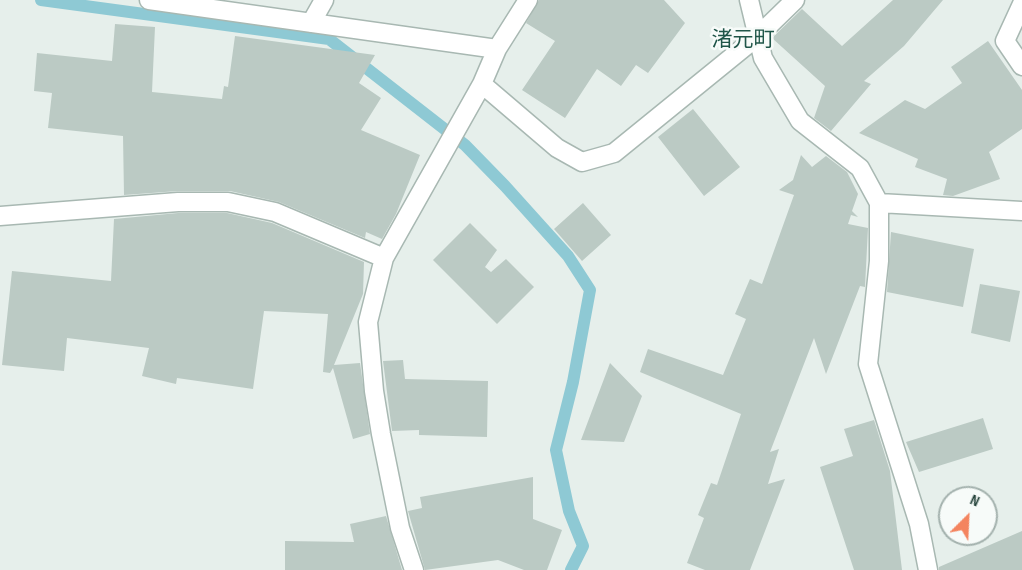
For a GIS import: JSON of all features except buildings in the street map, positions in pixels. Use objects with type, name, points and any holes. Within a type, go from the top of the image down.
[{"type":"street","points":[[152,0],[497,49]]},
{"type":"street","points":[[311,22],[324,0]]},
{"type":"street","points":[[414,570],[400,528],[374,391],[368,322],[384,258],[482,84],[497,49],[528,0]]},
{"type":"street","points":[[749,0],[763,58],[800,121],[860,168],[879,203],[879,261],[868,364],[920,524],[928,570]]},
{"type":"street","points":[[482,84],[556,148],[582,162],[614,153],[758,36],[795,0]]},
{"type":"street","points":[[1022,4],[1005,40],[1022,66]]},
{"type":"street","points":[[0,216],[178,202],[228,202],[275,212],[384,258]]},
{"type":"street","points":[[879,203],[1022,211]]},
{"type":"waterway","points":[[41,0],[329,39],[465,145],[505,186],[568,256],[590,290],[573,382],[556,450],[569,511],[583,546],[571,570]]},
{"type":"district","name":"渚元町","points":[[743,41]]}]
